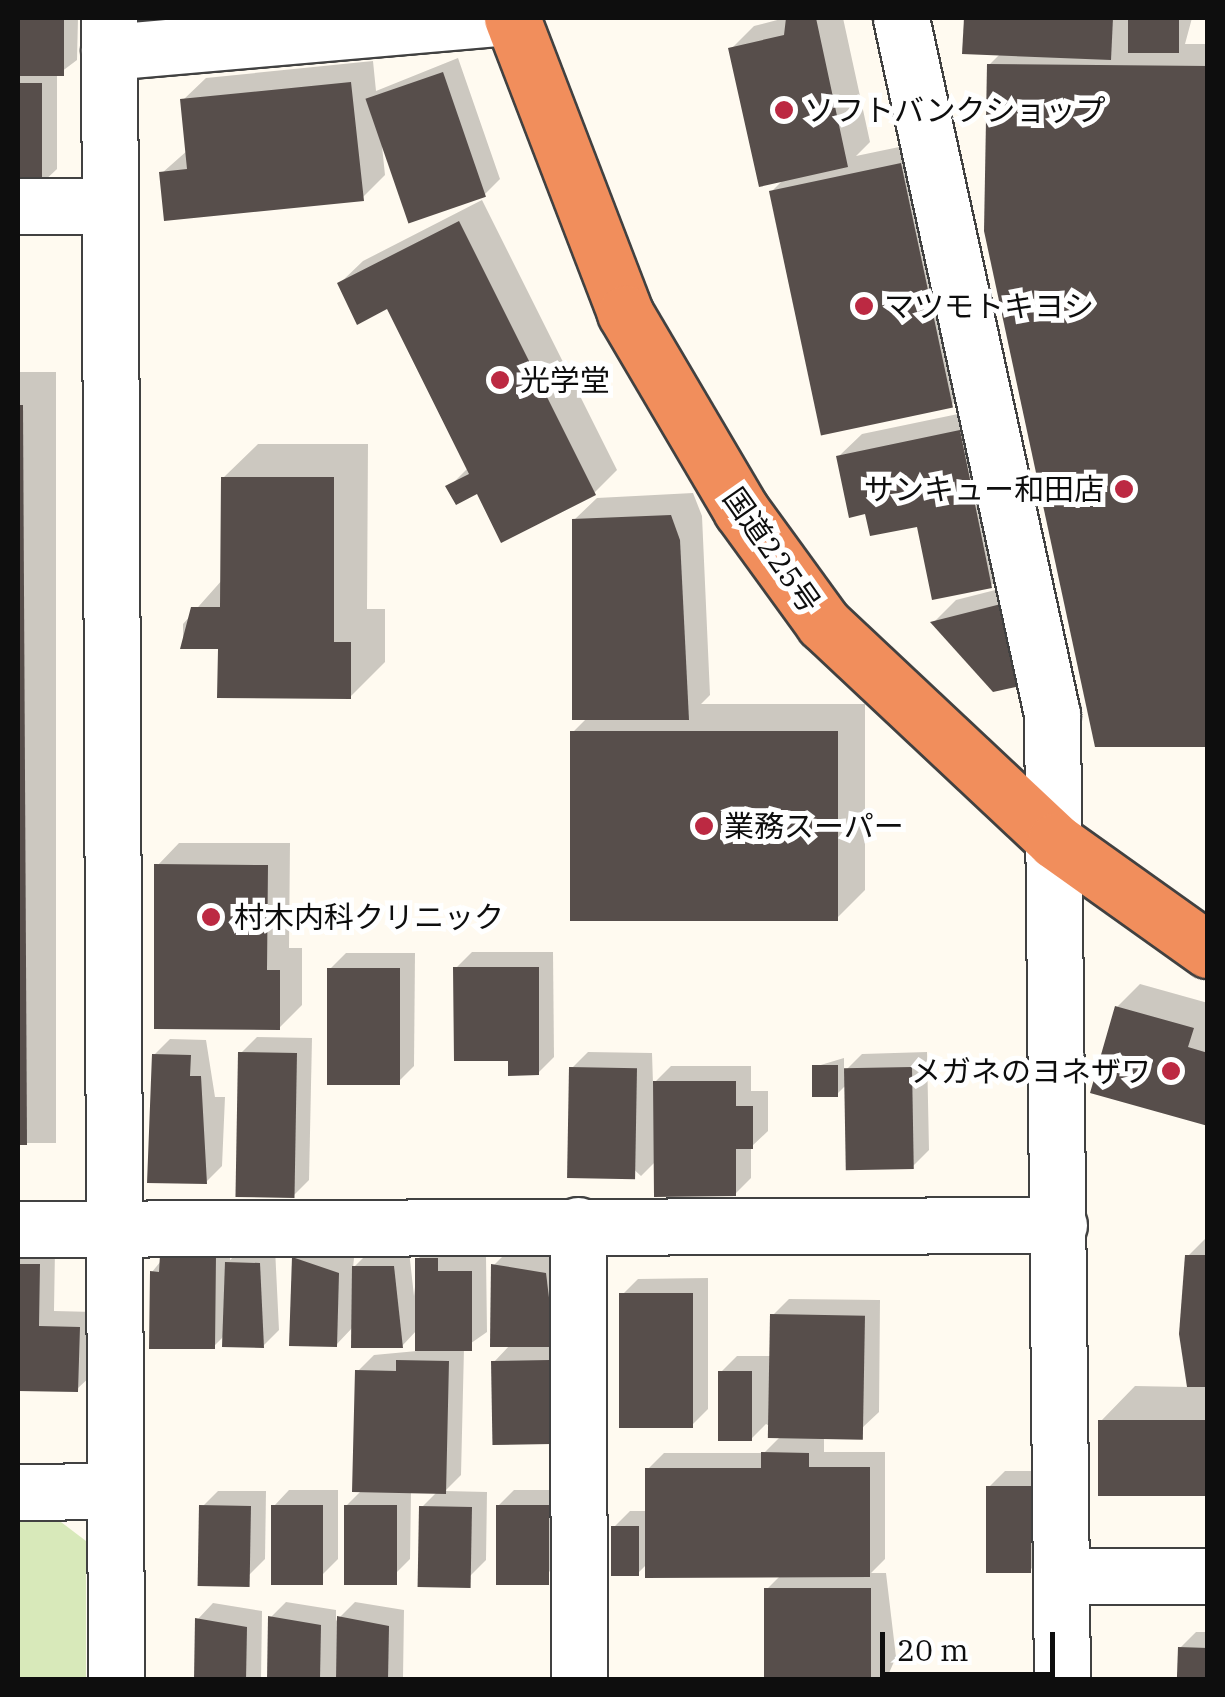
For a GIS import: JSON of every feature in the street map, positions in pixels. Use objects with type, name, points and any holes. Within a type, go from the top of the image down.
[{"type":"highway","name":"国道225号","points":[[512,18],[626,313],[741,510],[823,623],[1055,841],[1208,950]]},
{"type":"street","points":[[116,1680],[109,35],[495,18]]},
{"type":"street","points":[[901,18],[1052,714],[1062,1680]]},
{"type":"street","points":[[18,206],[110,206]]},
{"type":"street","points":[[578,1225],[579,1680]]},
{"type":"street","points":[[18,1229],[1058,1225]]},
{"type":"street","points":[[18,1492],[115,1491]]},
{"type":"street","points":[[1062,1576],[1208,1576]]},
{"type":"green space","points":[[18,1519],[57,1519],[86,1541],[86,1679],[18,1679]]},
{"type":"building","points":[[18,18],[64,18],[64,76],[18,76]]},
{"type":"building","points":[[786,18],[816,18],[848,167],[759,187],[728,48],[784,35]]},
{"type":"building","points":[[964,18],[1113,18],[1111,60],[962,54]]},
{"type":"building","points":[[1128,18],[1179,18],[1179,53],[1128,53]]},
{"type":"building","name":"サンキュー和田店","points":[[987,64],[1208,66],[1208,747],[1095,747],[984,231]]},
{"type":"building","points":[[443,72],[486,197],[408,224],[365,99]]},
{"type":"building","points":[[351,82],[364,201],[164,221],[159,172],[187,169],[180,99]]},
{"type":"building","points":[[18,83],[42,83],[42,187],[18,187]]},
{"type":"building","points":[[901,163],[953,408],[821,436],[769,191]]},
{"type":"building","points":[[459,221],[596,495],[501,543],[477,494],[456,505],[445,486],[469,474],[387,309],[357,325],[337,283]]},
{"type":"building","points":[[18,405],[23,405],[27,1145],[18,1145]]},
{"type":"building","points":[[960,430],[992,588],[932,600],[917,527],[870,536],[865,514],[849,518],[836,456]]},
{"type":"building","points":[[221,477],[334,477],[334,642],[351,642],[351,699],[217,698],[218,649],[180,649],[191,607],[220,607]]},
{"type":"building","points":[[671,515],[680,540],[689,720],[572,720],[572,519]]},
{"type":"building","points":[[1001,604],[1020,686],[993,692],[930,622]]},
{"type":"building","name":"業務スーパー","points":[[570,731],[838,731],[838,921],[570,921]]},
{"type":"building","name":"村木内科クリニック","points":[[154,864],[268,865],[267,970],[280,970],[280,1030],[154,1029]]},
{"type":"building","points":[[453,967],[539,967],[539,1075],[508,1076],[508,1061],[454,1061]]},
{"type":"building","points":[[327,968],[400,968],[400,1085],[327,1085]]},
{"type":"building","points":[[1115,1006],[1194,1028],[1188,1047],[1208,1053],[1208,1126],[1090,1093]]},
{"type":"building","points":[[238,1052],[297,1053],[294,1198],[235,1197]]},
{"type":"building","points":[[152,1054],[191,1055],[190,1076],[201,1076],[207,1184],[147,1183]]},
{"type":"building","points":[[812,1065],[838,1065],[838,1097],[812,1097]]},
{"type":"building","points":[[569,1067],[637,1068],[635,1179],[567,1178]]},
{"type":"building","points":[[912,1067],[914,1169],[846,1170],[844,1068]]},
{"type":"building","points":[[653,1081],[736,1081],[736,1106],[753,1106],[753,1149],[736,1149],[736,1196],[654,1197]]},
{"type":"building","points":[[160,1255],[216,1255],[215,1349],[149,1349],[150,1271],[159,1272]]},
{"type":"building","points":[[1185,1255],[1208,1255],[1208,1387],[1187,1387],[1179,1334]]},
{"type":"building","points":[[292,1257],[339,1273],[337,1347],[289,1346]]},
{"type":"building","points":[[415,1258],[438,1258],[438,1271],[472,1271],[472,1351],[415,1351]]},
{"type":"building","points":[[225,1262],[260,1263],[264,1348],[222,1347]]},
{"type":"building","points":[[18,1264],[40,1264],[39,1326],[80,1327],[78,1392],[18,1391]]},
{"type":"building","points":[[491,1264],[546,1273],[555,1347],[490,1347]]},
{"type":"building","points":[[352,1266],[394,1266],[403,1348],[351,1348]]},
{"type":"building","points":[[619,1293],[693,1293],[693,1428],[619,1428]]},
{"type":"building","points":[[770,1314],[865,1316],[863,1440],[768,1438]]},
{"type":"building","points":[[396,1360],[449,1361],[446,1494],[352,1492],[355,1370],[396,1371]]},
{"type":"building","points":[[550,1360],[551,1444],[492,1445],[491,1361]]},
{"type":"building","points":[[718,1371],[752,1371],[752,1441],[718,1441]]},
{"type":"building","points":[[1098,1420],[1208,1420],[1208,1496],[1098,1496]]},
{"type":"building","points":[[761,1452],[809,1453],[809,1467],[870,1467],[870,1577],[645,1578],[645,1468],[761,1468]]},
{"type":"building","points":[[986,1486],[1031,1486],[1031,1573],[986,1573]]},
{"type":"building","points":[[199,1505],[251,1506],[250,1587],[198,1586]]},
{"type":"building","points":[[271,1505],[323,1505],[323,1585],[271,1585]]},
{"type":"building","points":[[344,1505],[397,1505],[397,1585],[344,1585]]},
{"type":"building","points":[[496,1505],[549,1505],[549,1585],[496,1585]]},
{"type":"building","points":[[419,1506],[472,1507],[471,1588],[418,1587]]},
{"type":"building","points":[[611,1526],[639,1526],[639,1576],[611,1576]]},
{"type":"building","points":[[764,1588],[871,1588],[871,1680],[764,1680]]},
{"type":"building","points":[[268,1616],[321,1625],[320,1680],[267,1680]]},
{"type":"building","points":[[337,1616],[389,1626],[388,1680],[336,1680]]},
{"type":"building","points":[[195,1618],[247,1627],[246,1680],[194,1680]]},
{"type":"building","points":[[1178,1647],[1208,1648],[1207,1680],[1177,1680]]},
{"type":"place","name":"ソフトバンクショップ","points":[[784,110]]},
{"type":"place","name":"マツモトキヨシ","points":[[864,306]]},
{"type":"place","name":"光学堂","points":[[500,380]]},
{"type":"place","name":"サンキュー和田店","points":[[1124,489]]},
{"type":"place","name":"業務スーパー","points":[[704,826]]},
{"type":"place","name":"村木内科クリニック","points":[[211,917]]},
{"type":"place","name":"メガネのヨネザワ","points":[[1171,1071]]}]
